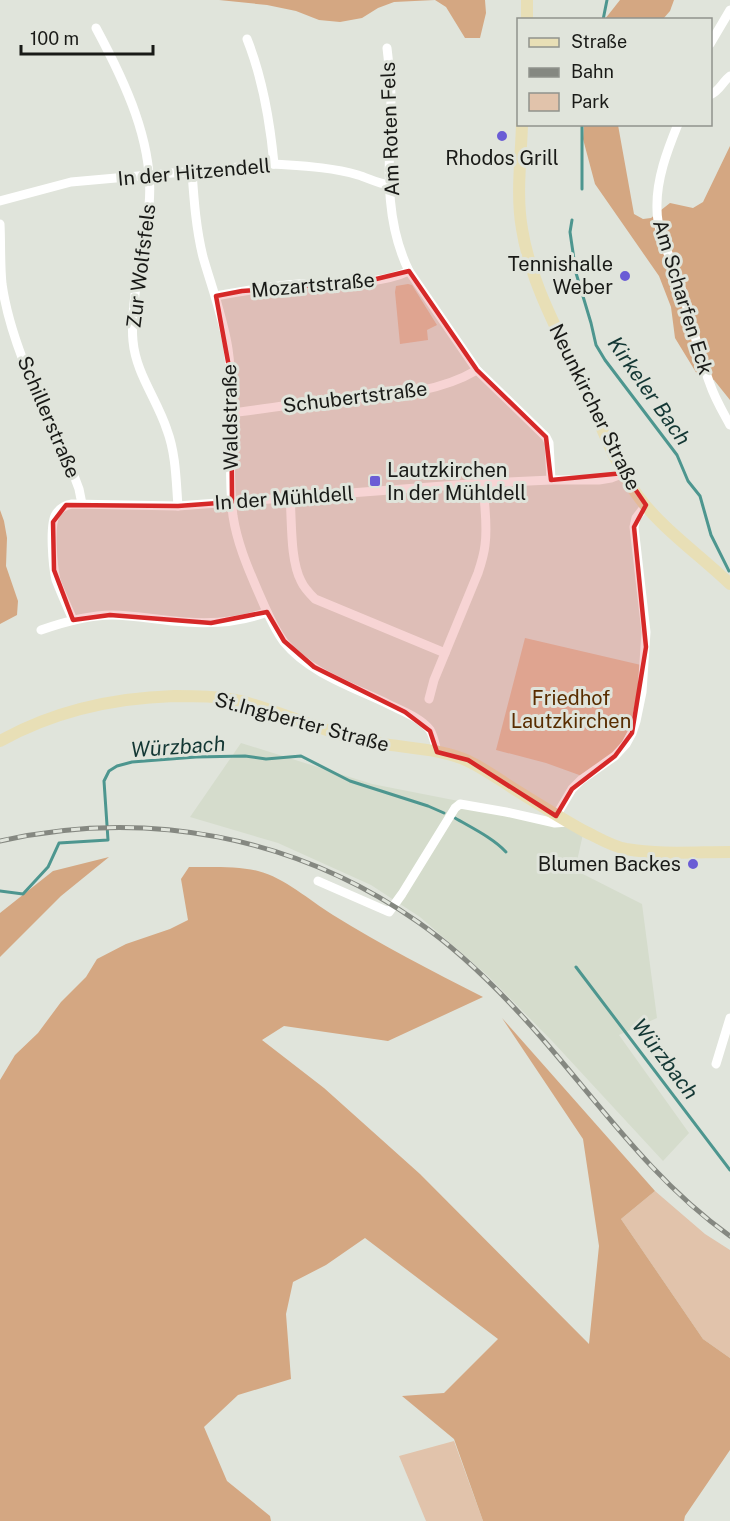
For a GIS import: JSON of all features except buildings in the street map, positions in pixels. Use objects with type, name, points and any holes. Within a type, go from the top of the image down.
[{"type":"main road","points":[[527,0],[527,18]]},
{"type":"main road","name":"Neunkircher Straße","points":[[522,126],[521,227],[530,264],[547,307],[624,473],[637,495],[658,519],[730,584]]},
{"type":"main road","name":"St.Ingberter Straße","points":[[0,741],[47,719],[97,704],[147,697],[201,696],[240,701],[361,740],[437,752],[468,760],[556,816],[604,841],[625,848],[730,852]]},
{"type":"street","points":[[712,42],[730,10]]},
{"type":"street","name":"Zur Wolfsfels","points":[[96,28],[129,99],[142,135],[150,175],[149,206],[133,311],[133,341],[141,375],[170,438],[178,506]]},
{"type":"street","points":[[247,39],[256,60],[264,93],[274,164]]},
{"type":"street","name":"Am Roten Fels","points":[[387,48],[391,98],[389,184],[397,240],[402,256],[409,271],[477,370],[546,437],[549,443],[551,480]]},
{"type":"street","points":[[712,95],[717,93],[730,76]]},
{"type":"street","name":"Am Scharfen Eck","points":[[677,126],[664,165],[657,200],[657,215],[660,232],[679,280],[705,371],[716,400],[730,425]]},
{"type":"street","name":"In der Hitzendell","points":[[0,201],[70,182],[274,164],[337,170],[389,184]]},
{"type":"street","name":"Waldstraße","points":[[192,172],[199,238],[225,330],[229,355],[230,459],[236,531],[240,547],[267,612],[274,627],[297,655],[336,680],[405,712],[424,724],[430,731],[437,752]]},
{"type":"street","name":"Schillerstraße","points":[[0,224],[2,283],[10,319],[23,359],[73,473],[82,504]]},
{"type":"street","name":"Mozartstraße","points":[[216,296],[298,284],[396,277],[409,271]]},
{"type":"street","name":"Schubertstraße","points":[[231,413],[332,400],[391,396],[438,387],[477,370]]},
{"type":"street","name":"In der Mühldell","points":[[73,620],[54,570],[53,522],[55,515],[66,505],[178,506],[483,483],[599,480],[624,473]]},
{"type":"street","points":[[429,699],[434,680],[478,573],[482,557],[486,531],[483,483]]},
{"type":"street","points":[[290,497],[296,567],[306,590],[315,599],[445,654]]},
{"type":"street","points":[[556,816],[572,789],[615,756],[626,744],[636,721],[642,692],[646,632],[634,527],[636,518],[646,506]]},
{"type":"street","points":[[41,630],[73,620],[110,615],[211,623],[250,619],[267,612]]},
{"type":"street","points":[[318,881],[389,912],[460,804],[555,823],[568,822]]},
{"type":"street","points":[[716,1064],[730,1018]]},
{"type":"highlighted area","points":[[409,271],[477,370],[546,437],[551,480],[624,473],[646,505],[634,527],[646,647],[632,733],[615,756],[572,789],[556,816],[468,760],[437,752],[430,731],[405,712],[314,667],[284,641],[267,612],[211,623],[110,615],[73,620],[54,570],[53,522],[66,505],[178,506],[232,502],[231,378],[216,296],[242,291],[368,281]]},
{"type":"shaded area","points":[[219,0],[435,0],[394,2],[362,18],[340,22],[319,20],[296,11],[267,5]]},
{"type":"shaded area","points":[[435,0],[485,0],[486,13],[480,38],[465,38],[446,7]]},
{"type":"shaded area","points":[[620,0],[674,0],[670,11],[664,18],[606,18]]},
{"type":"shaded area","points":[[584,126],[618,126],[634,214],[643,219],[651,218],[670,203],[693,208],[703,202],[730,146],[730,400],[714,380],[697,374],[675,338],[671,307],[659,276],[595,184],[583,139]]},
{"type":"shaded area","points":[[0,510],[7,538],[6,566],[18,601],[17,615],[0,624]]},
{"type":"shaded area","points":[[241,743],[372,784],[549,817],[583,834],[575,870],[642,904],[657,1018],[619,1035],[689,1133],[663,1161],[553,1042],[488,976],[420,917],[371,885],[278,843],[190,817]]},
{"type":"shaded area","points":[[109,857],[61,896],[0,957],[0,913],[53,871]]},
{"type":"shaded area","points":[[189,867],[242,868],[268,874],[370,937],[483,997],[388,1041],[284,1026],[262,1040],[324,1088],[420,1174],[589,1344],[599,1246],[583,1139],[502,1018],[655,1191],[621,1219],[703,1339],[730,1358],[730,1450],[685,1516],[684,1521],[483,1521],[454,1439],[402,1396],[444,1393],[498,1339],[365,1238],[326,1265],[293,1282],[286,1314],[291,1379],[238,1395],[204,1427],[227,1481],[270,1516],[271,1521],[0,1521],[0,1080],[15,1055],[38,1033],[61,1002],[86,977],[97,959],[126,944],[170,929],[188,920],[181,879]]},
{"type":"green space","points":[[412,285],[437,325],[427,330],[428,340],[400,344],[395,292],[396,286]]},
{"type":"green space","name":"Friedhof Lautzkirchen","points":[[525,638],[641,665],[635,707],[625,737],[611,754],[582,776],[546,763],[496,750]]},
{"type":"green space","points":[[655,1191],[705,1234],[730,1250],[730,1358],[703,1339],[621,1219]]},
{"type":"green space","points":[[454,1441],[483,1521],[426,1521],[399,1456]]},
{"type":"waterway","name":"Kirkeler Bach","points":[[603,18],[607,0]]},
{"type":"waterway","name":"Kirkeler Bach","points":[[582,126],[582,189]]},
{"type":"waterway","name":"Kirkeler Bach","points":[[572,220],[570,232],[576,273],[596,345],[677,455],[688,481],[700,496],[711,535],[729,571]]},
{"type":"waterway","name":"Würzbach","points":[[0,891],[23,894],[48,867],[59,843],[108,840],[104,781],[109,771],[132,762],[196,757],[245,756],[266,759],[301,756],[350,781],[444,813]]},
{"type":"waterway","name":"Würzbach","points":[[455,818],[489,838],[506,852]]},
{"type":"waterway","name":"Würzbach","points":[[576,967],[730,1170]]},
{"type":"railway","points":[[0,841],[55,831],[110,828],[164,829],[218,837],[270,850],[321,868],[371,892],[435,934],[483,976],[540,1036],[629,1142],[677,1192],[730,1236]]},
{"type":"place","name":"Rhodos Grill","points":[[502,136]]},
{"type":"place","name":"Tennishalle Weber","points":[[625,276]]},
{"type":"place","name":"Lautzkirchen In der Mühldell","points":[[375,481]]},
{"type":"place","name":"Blumen Backes","points":[[693,864]]}]
